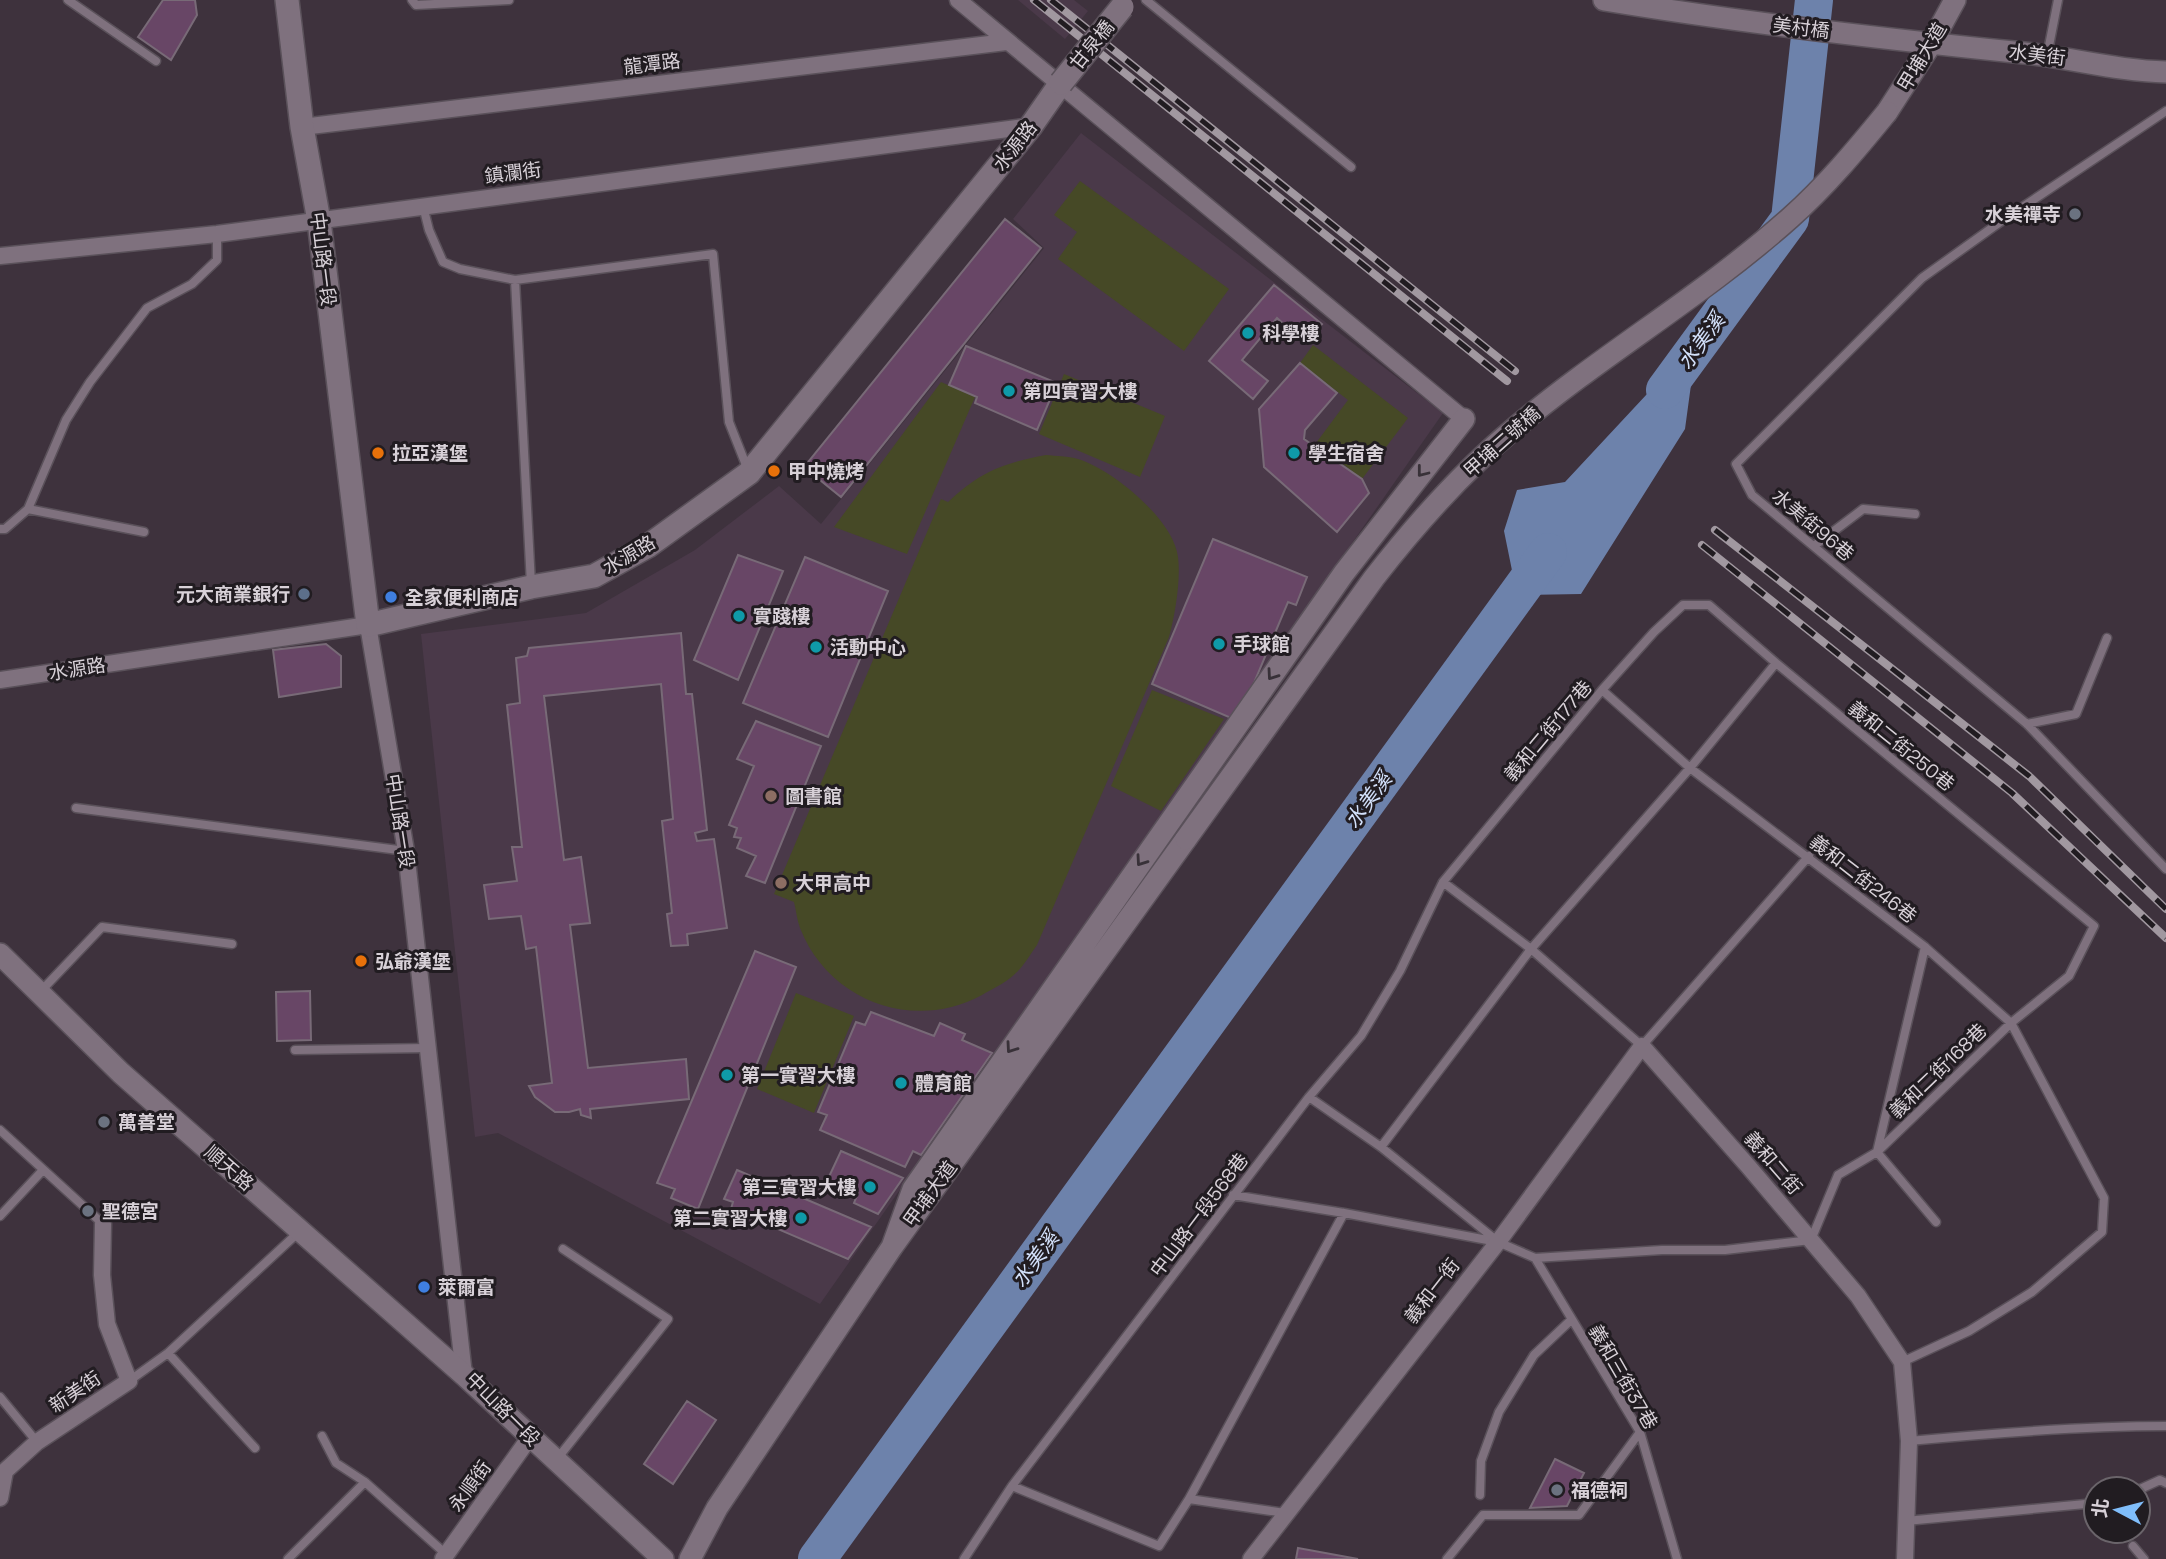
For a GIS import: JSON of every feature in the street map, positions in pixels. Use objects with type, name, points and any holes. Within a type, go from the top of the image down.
[{"type":"main road","name":"中山路一段","points":[[287,0],[302,127],[319,221],[368,625]]},
{"type":"main road","name":"甘泉橋","points":[[1061,83],[1125,3]]},
{"type":"main road","name":"水源路","points":[[368,625],[531,587],[594,576],[648,546],[749,473],[1031,126],[1061,83]]},
{"type":"street","points":[[892,1247],[913,1189],[920,1178],[1344,573],[1464,419],[958,0]]},
{"type":"street","name":"美村橋","points":[[1604,0],[1694,15],[1908,41]]},
{"type":"street","name":"甲埔大道","points":[[1886,112],[1931,44],[1955,0]]},
{"type":"street","name":"水美街","points":[[1908,41],[2166,72]]},
{"type":"street","name":"龍潭路","points":[[302,127],[1006,42]]},
{"type":"street","name":"甲埔二號橋","points":[[1185,839],[1374,578],[1436,504],[1513,429],[1728,269],[1791,218],[1853,154],[1886,112]]},
{"type":"street","name":"鎮瀾街","points":[[0,256],[217,234],[1031,126]]},
{"type":"street","name":"水源路","points":[[0,680],[368,625]]},
{"type":"street","name":"中山路一段","points":[[368,625],[406,851],[464,1376],[663,1559]]},
{"type":"street","name":"甲埔大道","points":[[690,1559],[717,1508],[892,1247],[1185,839]]},
{"type":"street","name":"順天路","points":[[0,954],[121,1073],[464,1376]]},
{"type":"street","name":"義和二街","points":[[1642,1046],[1858,1296],[1902,1362],[1909,1441],[1905,1559]]},
{"type":"street","name":"義和一街","points":[[1251,1559],[1498,1242],[1642,1046]]},
{"type":"street","name":"新美街","points":[[0,1498],[5,1471],[37,1442],[129,1381],[107,1324],[102,1275],[103,1224]]},
{"type":"street","name":"永順街","points":[[445,1557],[530,1437]]},
{"type":"lane","points":[[68,0],[156,61]]},
{"type":"lane","points":[[412,0],[416,5],[509,0]]},
{"type":"lane","points":[[1146,0],[1351,167]]},
{"type":"lane","points":[[2047,56],[2059,0]]},
{"type":"lane","name":"水美街96巷","points":[[2166,111],[2003,220],[1922,278],[1736,464],[1752,495],[2027,724],[2166,869]]},
{"type":"lane","points":[[422,206],[443,262],[460,269],[515,279],[713,254],[729,422],[749,473]]},
{"type":"lane","points":[[0,529],[28,509],[66,420],[90,382],[147,308],[192,284],[218,260],[217,234]]},
{"type":"lane","points":[[515,279],[531,587]]},
{"type":"lane","points":[[28,509],[144,532]]},
{"type":"lane","points":[[1814,546],[1863,509],[1915,514]]},
{"type":"lane","name":"義和二街250巷","points":[[1683,605],[1709,605],[2094,926]]},
{"type":"lane","name":"義和二街177巷","points":[[1443,882],[1602,690],[1654,632],[1683,605]]},
{"type":"lane","points":[[2027,724],[2076,714],[2107,638]]},
{"type":"lane","points":[[1381,1147],[1531,949],[1690,768],[1776,663]]},
{"type":"lane","name":"義和二街246巷","points":[[1602,690],[1690,768],[1809,856],[1925,947],[2011,1023]]},
{"type":"lane","points":[[76,808],[406,851]]},
{"type":"lane","points":[[1642,1046],[1809,856]]},
{"type":"lane","name":"義和二街","points":[[1443,882],[1531,949],[1642,1046]]},
{"type":"lane","name":"中山路一段568巷","points":[[964,1559],[1013,1486],[1233,1195],[1309,1097],[1361,1037],[1400,971],[1443,882]]},
{"type":"lane","name":"義和二街168巷","points":[[1811,1240],[1839,1175],[1877,1152],[2011,1023],[2069,976],[2094,926]]},
{"type":"lane","points":[[40,992],[102,928],[232,944]]},
{"type":"lane","points":[[1925,947],[1877,1152],[1936,1222]]},
{"type":"lane","points":[[1902,1362],[1969,1331],[2032,1292],[2102,1231],[2104,1198],[2011,1023]]},
{"type":"lane","points":[[295,1050],[428,1048]]},
{"type":"lane","points":[[1309,1097],[1381,1147],[1498,1242]]},
{"type":"lane","points":[[0,1130],[103,1224]]},
{"type":"lane","points":[[0,1216],[43,1170]]},
{"type":"lane","points":[[1233,1195],[1498,1242],[1535,1258],[1662,1250],[1725,1250],[1811,1240]]},
{"type":"lane","points":[[1013,1486],[1159,1546],[1189,1499],[1344,1213]]},
{"type":"lane","points":[[129,1381],[169,1353],[301,1230]]},
{"type":"lane","points":[[556,1461],[668,1319],[563,1249]]},
{"type":"lane","name":"義和三街37巷","points":[[1535,1258],[1640,1432],[1677,1559]]},
{"type":"lane","points":[[1480,1495],[1481,1461],[1499,1412],[1534,1355],[1571,1320]]},
{"type":"lane","points":[[169,1353],[255,1448]]},
{"type":"lane","points":[[0,1397],[37,1442]]},
{"type":"lane","points":[[1909,1441],[2052,1429],[2166,1426]]},
{"type":"lane","points":[[1447,1559],[1483,1515],[1578,1516],[1640,1432]]},
{"type":"lane","points":[[322,1436],[335,1463],[365,1482],[445,1557]]},
{"type":"lane","points":[[288,1559],[365,1482]]},
{"type":"lane","points":[[1189,1499],[1285,1513]]},
{"type":"lane","points":[[1906,1521],[2082,1504]]},
{"type":"lane","points":[[2133,1546],[2144,1559]]},
{"type":"shaded area","points":[[1018,0],[1074,0],[1088,11],[1065,39]]},
{"type":"shaded area","name":"大甲高中","points":[[1081,133],[1443,413],[820,1304],[498,1133],[475,1137],[421,634],[586,613],[695,550],[779,486],[821,524],[1044,248],[1013,219]]},
{"type":"green space","points":[[1080,181],[1229,289],[1184,351],[1058,259],[1077,232],[1054,215]]},
{"type":"green space","points":[[1313,345],[1408,418],[1362,479],[1316,443],[1348,400],[1300,363]]},
{"type":"green space","points":[[1064,374],[1165,416],[1140,477],[1039,434]]},
{"type":"green space","points":[[941,382],[975,397],[907,554],[834,527]]},
{"type":"green space","points":[[1046,455],[1078,459],[1107,473],[1139,498],[1165,527],[1174,543],[1179,566],[1177,597],[1169,637],[1037,945],[1023,965],[1001,984],[956,1006],[929,1011],[902,1010],[876,1003],[852,991],[831,975],[813,954],[800,928],[794,902],[774,894],[941,499],[948,502],[971,483],[993,470],[1017,461]]},
{"type":"green space","points":[[1152,690],[1224,719],[1161,811],[1111,786]]},
{"type":"green space","points":[[796,993],[854,1016],[814,1113],[757,1089]]},
{"type":"water","points":[[1696,348],[1685,429],[1581,594],[1517,595],[1504,531],[1517,490],[1565,482],[1661,379]]},
{"type":"building","points":[[163,0],[195,0],[197,15],[171,60],[138,37]]},
{"type":"building","points":[[1005,219],[1041,248],[841,497],[804,467]]},
{"type":"building","name":"科學樓","points":[[1274,285],[1322,324],[1305,343],[1277,318],[1242,360],[1268,381],[1253,399],[1209,361]]},
{"type":"building","name":"第四實習大樓","points":[[966,346],[1057,383],[1037,430],[975,403],[977,397],[949,385]]},
{"type":"building","name":"學生宿舍","points":[[1300,363],[1337,393],[1305,430],[1304,439],[1362,479],[1369,493],[1337,532],[1264,467],[1259,409]]},
{"type":"building","name":"手球館","points":[[1213,539],[1307,577],[1296,605],[1288,602],[1238,721],[1152,684]]},
{"type":"building","name":"實踐樓","points":[[738,555],[783,571],[738,680],[694,660]]},
{"type":"building","name":"活動中心","points":[[805,557],[888,591],[828,737],[743,703]]},
{"type":"building","points":[[681,633],[686,694],[692,694],[707,830],[695,833],[697,841],[714,839],[727,928],[687,934],[688,945],[671,946],[667,914],[672,913],[662,821],[673,819],[661,684],[544,696],[564,860],[581,857],[590,923],[570,925],[588,1068],[686,1059],[689,1099],[590,1109],[591,1118],[581,1115],[580,1109],[555,1112],[535,1097],[529,1086],[552,1083],[536,947],[526,949],[521,916],[489,919],[484,885],[517,881],[512,847],[522,847],[507,705],[520,703],[516,658],[527,656],[529,648]]},
{"type":"building","points":[[326,644],[341,656],[341,687],[279,697],[273,650]]},
{"type":"building","name":"圖書館","points":[[756,721],[821,746],[765,883],[746,876],[756,856],[737,848],[741,838],[734,837],[737,828],[729,825],[754,766],[737,759]]},
{"type":"building","name":"第一實習大樓","points":[[755,951],[796,967],[698,1209],[671,1198],[675,1189],[657,1183]]},
{"type":"building","points":[[310,991],[311,1040],[277,1041],[276,992]]},
{"type":"building","name":"體育館","points":[[871,1012],[934,1036],[940,1023],[965,1034],[962,1040],[992,1053],[921,1155],[913,1151],[905,1167],[820,1130],[827,1115],[818,1112],[856,1022],[865,1025]]},
{"type":"building","name":"第三實習大樓","points":[[841,1151],[903,1178],[878,1214],[854,1203],[858,1193],[827,1181]]},
{"type":"building","name":"第二實習大樓","points":[[737,1170],[871,1227],[848,1259],[731,1209],[733,1202],[724,1199]]},
{"type":"building","points":[[687,1401],[716,1420],[673,1484],[644,1464]]},
{"type":"building","name":"福德祠","points":[[1555,1459],[1584,1473],[1567,1506],[1530,1508]]},
{"type":"building","points":[[1298,1548],[1358,1559],[1296,1559]]},
{"type":"waterway","name":"水美溪","points":[[1665,390],[1790,219],[1814,0]]},
{"type":"waterway","name":"水美溪","points":[[817,1559],[1548,552]]},
{"type":"railway","points":[[1034,0],[1507,381]]},
{"type":"railway","points":[[1051,0],[1515,371]]},
{"type":"railway","points":[[1715,530],[2029,776],[2166,909]]},
{"type":"railway","points":[[1702,545],[2012,793],[2166,938]]},
{"type":"place","name":"水美禪寺","points":[[2075,214]]},
{"type":"place","name":"科學樓","points":[[1248,333]]},
{"type":"place","name":"第四實習大樓","points":[[1009,391]]},
{"type":"place","name":"拉亞漢堡","points":[[378,453]]},
{"type":"place","name":"學生宿舍","points":[[1294,453]]},
{"type":"place","name":"甲中燒烤","points":[[774,471]]},
{"type":"place","name":"元大商業銀行","points":[[304,594]]},
{"type":"place","name":"全家便利商店","points":[[391,597]]},
{"type":"place","name":"實踐樓","points":[[739,616]]},
{"type":"place","name":"手球館","points":[[1219,644]]},
{"type":"place","name":"活動中心","points":[[816,647]]},
{"type":"place","name":"圖書館","points":[[771,796]]},
{"type":"place","name":"大甲高中","points":[[781,883]]},
{"type":"place","name":"弘爺漢堡","points":[[361,961]]},
{"type":"place","name":"第一實習大樓","points":[[727,1075]]},
{"type":"place","name":"體育館","points":[[901,1083]]},
{"type":"place","name":"萬善堂","points":[[104,1122]]},
{"type":"place","name":"第三實習大樓","points":[[870,1187]]},
{"type":"place","name":"聖德宮","points":[[88,1211]]},
{"type":"place","name":"第二實習大樓","points":[[801,1218]]},
{"type":"place","name":"萊爾富","points":[[424,1287]]},
{"type":"place","name":"福德祠","points":[[1557,1490]]}]
